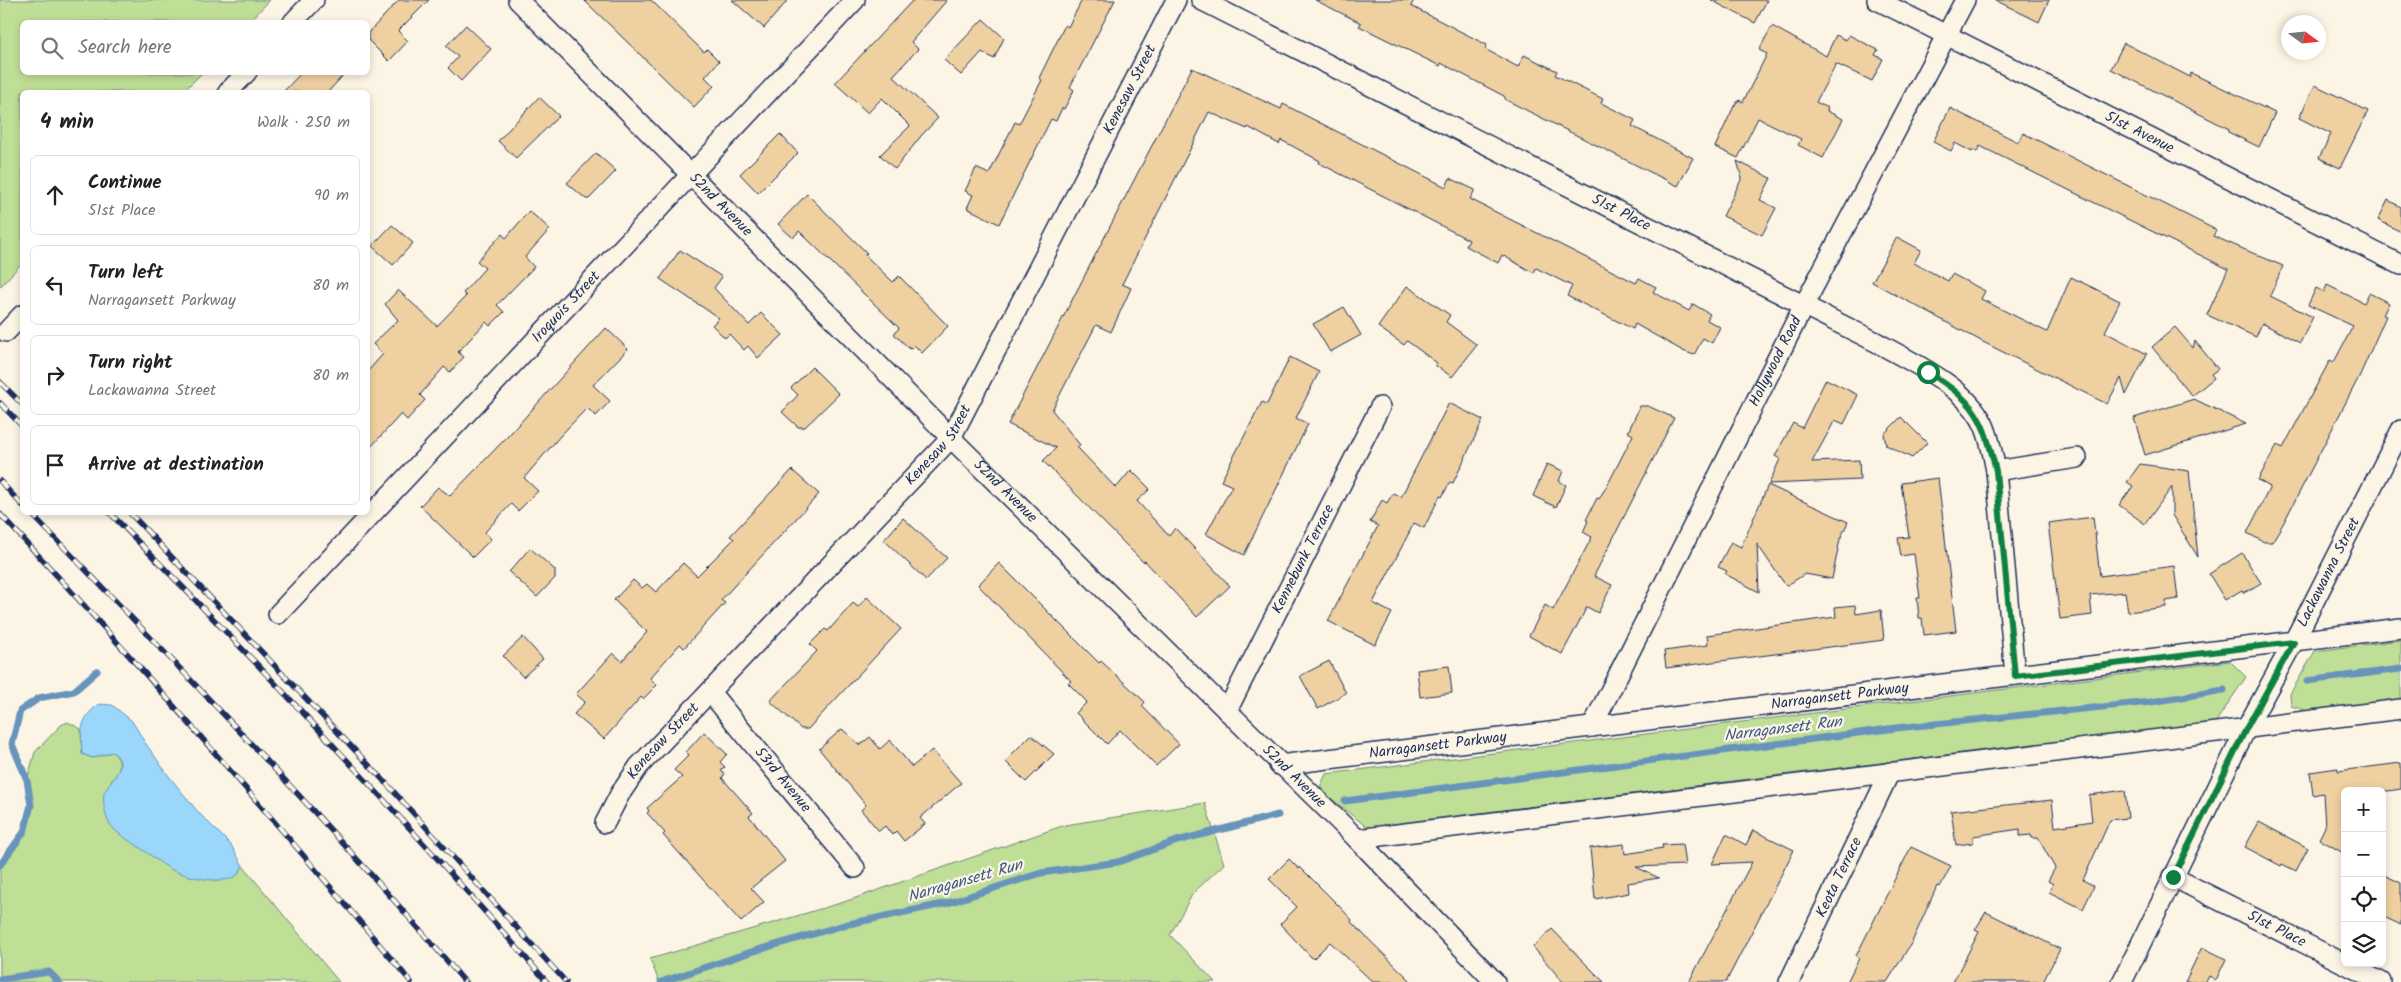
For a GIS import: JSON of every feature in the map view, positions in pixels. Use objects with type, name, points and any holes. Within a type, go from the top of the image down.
[{"type":"street","points":[[295,20],[314,0]]},
{"type":"street","name":"52nd Avenue","points":[[518,0],[950,438],[1357,839],[1495,982]]},
{"type":"street","name":"Iroquois Street","points":[[278,614],[855,0]]},
{"type":"street","name":"Kenesaw Street","points":[[605,823],[620,794],[639,766],[950,438],[1176,0]]},
{"type":"street","name":"51st Place","points":[[1201,0],[1804,306],[1928,372],[1973,407],[1984,424],[1996,471],[2015,676]]},
{"type":"street","name":"51st Avenue","points":[[1878,0],[2401,265]]},
{"type":"street","name":"Hollywood Road","points":[[1592,727],[1804,306],[1965,0]]},
{"type":"street","points":[[230,90],[244,75]]},
{"type":"street","points":[[6,332],[20,317]]},
{"type":"street","name":"Kennebunk Terrace","points":[[1227,712],[1380,407]]},
{"type":"street","name":"Lackawanna Street","points":[[2122,982],[2247,727],[2294,642],[2401,430]]},
{"type":"street","points":[[1996,471],[2077,458]]},
{"type":"street","name":"Narragansett Parkway","points":[[1280,764],[2401,628]]},
{"type":"street","name":"53rd Avenue","points":[[710,692],[855,868]]},
{"type":"street","points":[[1357,839],[2401,709]]},
{"type":"street","name":"Keota Terrace","points":[[1789,982],[1890,772]]},
{"type":"street","name":"51st Place","points":[[2173,877],[2381,982]]},
{"type":"green space","points":[[0,0],[270,0],[251,20],[20,20],[20,75],[200,75],[185,90],[20,90],[20,265],[0,287]]},
{"type":"green space","points":[[2401,640],[2401,699],[2308,711],[2291,706],[2290,694],[2315,651]]},
{"type":"green space","points":[[2230,661],[2246,677],[2215,723],[1773,776],[1368,828],[1319,789],[1326,774]]},
{"type":"green space","points":[[68,722],[81,729],[82,754],[93,758],[112,752],[116,755],[119,762],[119,770],[111,781],[236,876],[243,866],[339,982],[0,982],[0,860],[14,849],[24,832],[31,805],[27,780],[35,752],[61,725]]},
{"type":"green space","points":[[1205,803],[1224,864],[1193,893],[1170,935],[1215,982],[659,982],[650,959],[844,902],[1065,825]]},
{"type":"water","points":[[99,704],[112,705],[132,721],[168,775],[199,813],[231,845],[243,866],[236,876],[230,879],[213,880],[176,872],[112,827],[107,817],[104,794],[120,767],[118,757],[112,752],[93,758],[82,754],[81,739],[85,720]]},
{"type":"building","points":[[399,0],[429,0],[398,31],[408,41],[389,61],[370,42],[370,31]]},
{"type":"building","points":[[584,0],[651,0],[704,52],[707,49],[719,61],[705,77],[714,86],[694,107]]},
{"type":"building","points":[[732,0],[788,0],[764,28]]},
{"type":"building","points":[[913,0],[947,0],[911,42],[918,49],[893,76],[938,118],[895,169],[880,155],[910,126],[882,98],[868,113],[835,83]]},
{"type":"building","points":[[1082,0],[1115,0],[1070,87],[1074,90],[1056,121],[1051,119],[999,224],[967,208],[973,195],[965,191],[976,168],[989,174],[1015,122],[1019,124],[1042,80],[1039,78],[1065,25],[1068,27]]},
{"type":"building","points":[[1315,0],[1414,0],[1411,6],[1487,45],[1485,49],[1518,67],[1524,55],[1557,71],[1555,75],[1603,99],[1601,103],[1635,120],[1632,126],[1693,158],[1678,186],[1506,100],[1504,96],[1441,63],[1440,66],[1359,26],[1361,23]]},
{"type":"building","points":[[1711,0],[1767,0],[1755,23]]},
{"type":"building","points":[[1995,0],[2049,0],[2039,22]]},
{"type":"building","points":[[983,19],[1004,38],[994,59],[982,52],[961,75],[944,60]]},
{"type":"building","points":[[466,25],[491,49],[461,81],[448,68],[458,57],[446,46]]},
{"type":"building","points":[[1772,26],[1826,56],[1836,35],[1846,40],[1849,35],[1878,50],[1875,55],[1883,59],[1872,81],[1836,64],[1816,102],[1828,108],[1827,111],[1843,119],[1823,158],[1798,145],[1801,139],[1758,118],[1738,158],[1715,147],[1734,106],[1739,100],[1743,102],[1767,54],[1759,50]]},
{"type":"building","points":[[2124,43],[2190,77],[2191,73],[2275,113],[2259,147],[2228,132],[2229,129],[2111,69]]},
{"type":"building","points":[[1192,68],[1281,109],[1283,104],[1446,187],[1450,178],[1475,190],[1470,199],[1636,283],[1639,278],[1656,287],[1653,292],[1689,311],[1693,304],[1710,314],[1707,320],[1720,327],[1712,343],[1703,338],[1694,355],[1683,351],[1635,324],[1633,329],[1567,296],[1572,286],[1536,268],[1534,273],[1502,255],[1498,263],[1466,246],[1469,240],[1319,163],[1320,161],[1281,140],[1279,144],[1248,127],[1247,129],[1209,112],[1122,284],[1131,288],[1111,332],[1096,325],[1052,410],[1080,445],[1077,447],[1116,488],[1131,470],[1150,489],[1137,501],[1169,536],[1175,528],[1230,586],[1197,617],[1145,561],[1143,562],[1043,461],[1056,448],[1008,424]]},
{"type":"building","points":[[299,75],[343,75],[330,90],[285,90]]},
{"type":"building","points":[[2315,85],[2368,111],[2340,168],[2319,158],[2331,134],[2299,118]]},
{"type":"building","points":[[539,97],[559,116],[516,158],[498,141]]},
{"type":"building","points":[[1950,108],[2018,142],[2023,133],[2214,229],[2216,231],[2213,236],[2283,266],[2270,296],[2313,317],[2300,343],[2262,323],[2256,337],[2207,315],[2228,269],[1980,146],[1977,152],[1973,150],[1972,152],[1955,143],[1951,151],[1933,142]]},
{"type":"building","points":[[780,134],[798,153],[758,193],[740,174]]},
{"type":"building","points":[[596,153],[616,171],[589,199],[586,199],[567,183]]},
{"type":"building","points":[[1737,161],[1771,178],[1760,200],[1776,208],[1762,235],[1723,216],[1742,178]]},
{"type":"building","points":[[807,194],[867,253],[865,255],[893,282],[899,276],[948,326],[922,353],[914,345],[910,349],[894,334],[899,328],[799,231],[793,238],[778,224]]},
{"type":"building","points":[[2388,200],[2401,207],[2401,232],[2378,220]]},
{"type":"building","points":[[529,211],[550,229],[525,257],[534,267],[497,305],[504,312],[490,326],[486,322],[458,352],[464,357],[450,372],[444,367],[420,395],[425,400],[407,420],[401,414],[370,448],[370,369],[383,354],[373,344],[398,320],[385,304],[398,290],[437,326],[466,296],[463,293],[485,268],[477,261],[502,234],[506,238]]},
{"type":"building","points":[[392,225],[413,243],[393,265],[372,246]]},
{"type":"building","points":[[1897,237],[1921,250],[1914,263],[1948,281],[1952,274],[1985,291],[1981,299],[2047,332],[2071,277],[2120,301],[2105,332],[2147,354],[2126,395],[2121,378],[2107,404],[1981,341],[1872,282]]},
{"type":"building","points":[[680,250],[722,277],[714,288],[749,325],[761,313],[783,335],[758,358],[748,346],[744,350],[729,334],[725,338],[712,325],[719,318],[660,279]]},
{"type":"building","points":[[2327,285],[2364,303],[2369,293],[2389,303],[2383,315],[2386,316],[2360,375],[2284,522],[2272,542],[2264,542],[2247,533],[2270,487],[2258,480],[2277,445],[2283,448],[2330,360],[2334,362],[2353,326],[2308,305],[2316,288],[2324,292]]},
{"type":"building","points":[[1407,286],[1450,315],[1446,322],[1477,345],[1452,377],[1435,365],[1437,363],[1407,341],[1404,345],[1378,327]]},
{"type":"building","points":[[1344,307],[1361,335],[1330,352],[1313,324]]},
{"type":"building","points":[[2175,327],[2193,348],[2195,341],[2218,369],[2211,374],[2214,378],[2192,396],[2152,347]]},
{"type":"building","points":[[606,328],[628,349],[593,385],[610,401],[596,416],[587,408],[561,435],[524,478],[538,491],[518,511],[511,504],[485,532],[491,539],[473,557],[420,506],[438,487],[450,496],[508,436]]},
{"type":"building","points":[[1290,357],[1319,372],[1296,418],[1308,424],[1244,555],[1206,534],[1232,486],[1221,481],[1262,402],[1267,404]]},
{"type":"building","points":[[812,367],[839,394],[805,427],[798,427],[782,412],[798,395],[791,388]]},
{"type":"building","points":[[1826,379],[1858,395],[1844,424],[1835,420],[1812,462],[1859,460],[1860,480],[1769,484],[1780,459],[1775,456],[1793,423],[1802,428]]},
{"type":"building","points":[[2194,399],[2246,424],[2145,455],[2134,418]]},
{"type":"building","points":[[1449,403],[1483,420],[1453,483],[1450,482],[1442,497],[1440,496],[1424,528],[1414,523],[1373,603],[1392,613],[1375,645],[1328,621],[1378,526],[1370,522],[1382,500],[1387,503],[1393,493],[1401,497]]},
{"type":"building","points":[[1640,406],[1648,406],[1674,418],[1594,576],[1612,585],[1598,613],[1587,607],[1562,654],[1529,636],[1545,605],[1553,610],[1592,537],[1583,532],[1588,521],[1586,520],[1597,498],[1599,499],[1609,482],[1633,435],[1628,432]]},
{"type":"building","points":[[1901,417],[1927,443],[1912,458],[1886,445],[1884,434]]},
{"type":"building","points":[[1547,464],[1563,471],[1559,481],[1566,485],[1556,507],[1533,496]]},
{"type":"building","points":[[2140,464],[2189,471],[2198,557],[2172,515],[2172,487],[2145,524],[2119,505],[2133,486],[2127,482]]},
{"type":"building","points":[[792,470],[819,494],[721,600],[725,603],[684,648],[680,644],[650,678],[657,685],[643,699],[641,697],[604,739],[574,714],[585,702],[576,694],[613,653],[622,661],[647,632],[614,600],[633,580],[642,588],[647,584],[656,592],[683,563],[697,576],[734,539],[730,536]]},
{"type":"building","points":[[1938,478],[1956,631],[1924,635],[1922,618],[1919,618],[1917,598],[1920,598],[1914,554],[1901,556],[1898,538],[1909,537],[1901,483]]},
{"type":"building","points":[[1768,485],[1848,522],[1840,539],[1832,579],[1805,574],[1786,586],[1757,544],[1759,592],[1725,574],[1727,571],[1718,567],[1731,542],[1741,547]]},
{"type":"building","points":[[2093,517],[2100,576],[2174,566],[2178,599],[2166,601],[2166,607],[2128,612],[2125,592],[2090,595],[2092,615],[2060,619],[2048,523]]},
{"type":"building","points":[[903,518],[947,558],[926,580],[884,540]]},
{"type":"building","points":[[530,548],[555,570],[555,578],[537,597],[509,572]]},
{"type":"building","points":[[2242,553],[2261,583],[2244,593],[2242,590],[2225,600],[2209,574]]},
{"type":"building","points":[[999,563],[1099,663],[1101,661],[1145,702],[1142,706],[1179,744],[1156,766],[1120,730],[1107,744],[1076,713],[1087,702],[1068,683],[1071,681],[978,585]]},
{"type":"building","points":[[867,597],[901,629],[808,729],[801,729],[770,701],[817,651],[810,644],[825,629],[828,631],[853,603],[858,607]]},
{"type":"building","points":[[1855,605],[1856,614],[1881,610],[1884,640],[1666,668],[1664,651],[1708,645],[1707,635],[1836,617],[1835,607]]},
{"type":"building","points":[[523,637],[543,659],[523,677],[503,656]]},
{"type":"building","points":[[1329,661],[1346,693],[1318,709],[1300,676]]},
{"type":"building","points":[[1449,666],[1452,693],[1420,697],[1417,670]]},
{"type":"building","points":[[842,729],[860,745],[870,737],[880,749],[890,740],[912,767],[932,750],[961,783],[920,818],[925,824],[904,841],[896,831],[892,835],[885,826],[879,831],[861,810],[866,805],[819,749]]},
{"type":"building","points":[[704,732],[727,754],[720,762],[725,767],[721,771],[725,774],[722,778],[753,813],[749,816],[785,861],[751,888],[764,902],[741,922],[663,835],[665,833],[647,813],[649,811],[647,808],[682,777],[674,770],[689,755],[686,752]]},
{"type":"building","points":[[1031,735],[1054,754],[1026,782],[1005,761]]},
{"type":"building","points":[[2401,763],[2401,789],[2386,791],[2386,787],[2341,787],[2341,852],[2319,839],[2325,827],[2323,793],[2313,795],[2310,772],[2338,768],[2338,771]]},
{"type":"building","points":[[2125,790],[2128,818],[2110,820],[2083,880],[2094,886],[2083,909],[2049,892],[2053,884],[2048,881],[2055,868],[2038,838],[2032,838],[2031,835],[2020,836],[2020,829],[1973,836],[1973,843],[1956,845],[1951,811],[2052,800],[2055,827],[2092,821],[2089,795]]},
{"type":"building","points":[[2259,822],[2308,848],[2296,871],[2282,864],[2281,866],[2245,847]]},
{"type":"building","points":[[1753,830],[1794,850],[1726,982],[1689,982],[1752,862],[1712,864],[1726,834],[1746,845]]},
{"type":"building","points":[[1624,844],[1625,854],[1663,848],[1662,845],[1682,844],[1685,865],[1636,867],[1659,878],[1628,883],[1629,893],[1595,899],[1590,848]]},
{"type":"building","points":[[1911,847],[1951,866],[1940,887],[1937,886],[1912,942],[1887,982],[1847,982],[1859,958],[1856,956]]},
{"type":"building","points":[[1289,859],[1299,869],[1300,867],[1341,908],[1352,920],[1351,922],[1412,982],[1373,982],[1330,942],[1313,959],[1280,924],[1297,907],[1269,879]]},
{"type":"building","points":[[2386,876],[2401,883],[2401,925],[2386,918]]},
{"type":"building","points":[[1986,912],[2060,949],[2043,982],[1953,982],[1979,932],[1975,930]]},
{"type":"building","points":[[1552,929],[1604,982],[1563,982],[1533,947]]},
{"type":"building","points":[[2202,947],[2226,959],[2216,980],[2209,976],[2206,982],[2185,982]]},
{"type":"waterway","name":"Narragansett Run","points":[[2307,681],[2401,669]]},
{"type":"waterway","points":[[0,865],[24,832],[31,805],[27,780],[12,744],[20,711],[39,698],[74,691],[97,671]]},
{"type":"waterway","name":"Narragansett Run","points":[[1345,801],[1896,728],[2151,702],[2224,690]]},
{"type":"waterway","name":"Narragansett Run","points":[[661,982],[751,952],[844,925],[948,903],[1041,873],[1118,862],[1177,841],[1278,815]]},
{"type":"waterway","name":"Narragansett Run","points":[[0,979],[49,972],[59,982]]},
{"type":"railway","points":[[0,382],[20,402]]},
{"type":"railway","points":[[0,403],[20,424]]},
{"type":"railway","points":[[0,481],[20,503]]},
{"type":"railway","points":[[0,514],[208,745],[411,982]]},
{"type":"railway","points":[[33,515],[306,803],[465,982]]},
{"type":"railway","points":[[112,515],[332,744],[547,982]]},
{"type":"railway","points":[[132,515],[385,782],[566,982]]},
{"type":"route","points":[[1928,372],[1973,407],[1984,424],[1991,447],[1996,471],[2015,676],[2294,642],[2247,727],[2173,877]]}]
